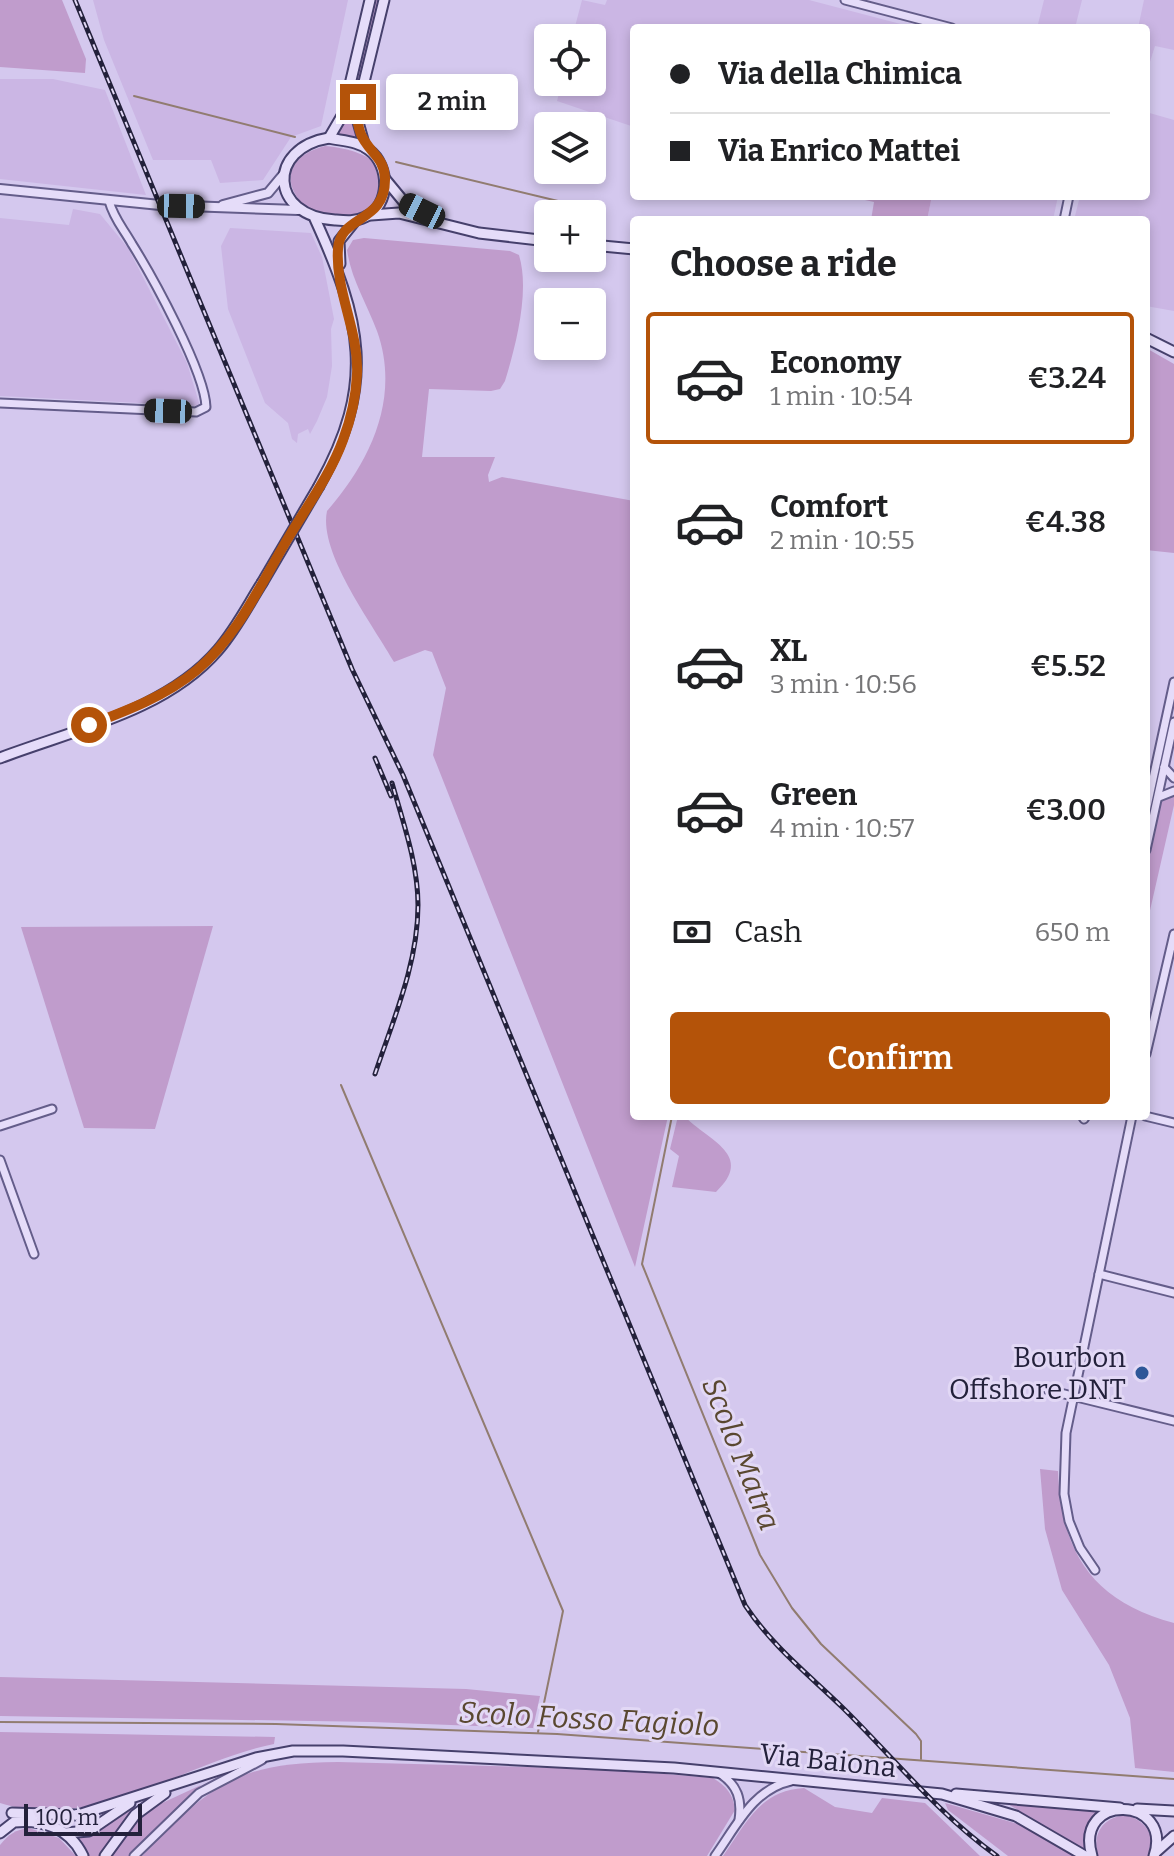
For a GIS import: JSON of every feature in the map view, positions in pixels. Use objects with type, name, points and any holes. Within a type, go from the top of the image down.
[{"type":"main road","points":[[329,138],[343,114],[370,0]]},
{"type":"main road","points":[[365,147],[356,115],[384,0]]},
{"type":"main road","points":[[371,215],[383,194],[385,179],[380,161],[365,147],[329,138],[298,148],[285,171],[286,188],[298,210],[315,219],[355,221],[371,215],[399,213],[479,233],[534,239]]},
{"type":"main road","points":[[385,179],[404,202],[459,227]]},
{"type":"main road","points":[[0,758],[135,707],[184,681],[217,651],[262,583],[319,486],[342,443],[357,376],[352,319],[328,243],[315,219]]},
{"type":"main road","points":[[342,283],[339,241],[355,221]]},
{"type":"main road","points":[[606,246],[630,249]]},
{"type":"main road","points":[[1150,340],[1174,352]]},
{"type":"main road","name":"Via Baiona","points":[[12,1813],[78,1815],[178,1785],[236,1763],[278,1753],[343,1751],[716,1772],[942,1794],[1174,1811]]},
{"type":"main road","name":"Via Baiona","points":[[105,1856],[135,1815],[178,1785]]},
{"type":"main road","name":"Via Baiona","points":[[942,1794],[1016,1816],[1085,1856]]},
{"type":"main road","name":"Via Baiona","points":[[0,1810],[65,1833],[89,1831],[136,1798]]},
{"type":"main road","points":[[1092,1856],[1091,1829],[1103,1814],[1123,1808],[1144,1815],[1151,1823],[1155,1832],[1155,1854]]},
{"type":"main road","points":[[0,1833],[14,1822],[40,1822]]},
{"type":"main road","points":[[65,1833],[83,1856]]},
{"type":"main road","points":[[1155,1854],[1174,1836]]},
{"type":"street","points":[[845,0],[937,24]]},
{"type":"street","points":[[213,207],[268,193],[285,171]]},
{"type":"street","points":[[0,189],[109,201],[298,210]]},
{"type":"street","points":[[0,403],[196,412],[206,407],[192,361],[132,243],[113,218],[109,201]]},
{"type":"street","points":[[1150,793],[1174,682]]},
{"type":"street","points":[[1167,715],[1157,781],[1174,791]]},
{"type":"street","points":[[1150,831],[1174,722]]},
{"type":"street","points":[[1150,811],[1155,789],[1174,779],[1164,767]]},
{"type":"street","points":[[1157,799],[1167,791],[1174,791]]},
{"type":"street","points":[[1150,1039],[1172,956],[1174,934]]},
{"type":"street","points":[[0,1126],[52,1109]]},
{"type":"street","points":[[1150,1117],[1174,1123]]},
{"type":"street","points":[[1095,1570],[1080,1548],[1069,1521],[1064,1494],[1066,1433],[1131,1120]]},
{"type":"street","points":[[0,1160],[34,1254]]},
{"type":"street","points":[[1099,1274],[1174,1293]]},
{"type":"street","points":[[1048,1390],[1174,1421]]},
{"type":"street","name":"Via Baiona","points":[[134,1856],[199,1793],[278,1753]]},
{"type":"street","points":[[716,1772],[736,1789],[741,1808],[738,1823]]},
{"type":"street","points":[[715,1856],[766,1791],[801,1779]]},
{"type":"shaded area","points":[[0,0],[62,0],[86,59],[85,73],[0,67]]},
{"type":"shaded area","points":[[93,0],[348,0],[321,126],[291,137],[263,180],[220,183],[211,160],[153,160],[104,40]]},
{"type":"shaded area","points":[[375,0],[381,0],[355,104],[360,140],[338,136]]},
{"type":"shaded area","points":[[582,0],[605,5],[607,0],[809,0],[901,24],[630,24],[630,126],[606,118],[606,112],[590,112],[557,101],[558,96],[606,96],[606,24],[576,24]]},
{"type":"shaded area","points":[[1044,0],[1082,0],[1076,24],[1038,24]]},
{"type":"shaded area","points":[[1144,0],[1174,0],[1174,50],[1155,46],[1150,62],[1150,24],[1139,24]]},
{"type":"shaded area","points":[[0,79],[53,79],[105,90],[146,195],[0,179]]},
{"type":"shaded area","points":[[1150,113],[1174,120],[1174,311],[1150,307],[1150,216],[1075,216],[1079,200],[1150,200]]},
{"type":"shaded area","points":[[325,146],[353,151],[374,162],[381,181],[369,209],[347,217],[327,217],[310,209],[298,198],[291,184],[292,169],[303,156]]},
{"type":"shaded area","points":[[865,200],[931,200],[928,216],[872,216],[874,202]]},
{"type":"shaded area","points":[[931,200],[1057,200],[1054,216],[928,216]]},
{"type":"shaded area","points":[[73,209],[100,214],[128,248],[187,363],[200,406],[0,396],[0,218],[69,225]]},
{"type":"shaded area","points":[[230,228],[311,233],[322,257],[334,319],[331,329],[332,366],[327,397],[317,421],[310,434],[308,429],[298,434],[297,443],[292,439],[288,423],[265,403],[228,309],[221,246]]},
{"type":"shaded area","points":[[364,238],[510,251],[519,255],[522,301],[505,381],[500,389],[491,391],[429,389],[422,457],[495,457],[488,475],[489,482],[502,477],[630,500],[630,1120],[667,1120],[635,1267],[433,755],[446,688],[432,652],[425,650],[394,662],[350,589],[331,547],[326,528],[327,511],[368,450],[383,404],[385,380],[384,356],[377,331],[352,271],[347,250],[353,240]]},
{"type":"shaded area","points":[[1150,350],[1174,364],[1174,553],[1150,550]]},
{"type":"shaded area","points":[[1174,794],[1174,805],[1150,910],[1150,842],[1158,809],[1165,797]]},
{"type":"shaded area","points":[[213,926],[155,1129],[84,1128],[21,927]]},
{"type":"shaded area","points":[[677,1120],[689,1120],[730,1158],[731,1168],[727,1179],[716,1192],[672,1187],[679,1156],[670,1149]]},
{"type":"shaded area","points":[[1040,1469],[1058,1471],[1066,1526],[1074,1549],[1086,1569],[1102,1587],[1122,1601],[1174,1623],[1174,1772],[1135,1768],[1130,1718],[1109,1665],[1062,1590],[1045,1529]]},
{"type":"shaded area","points":[[0,1677],[466,1689],[540,1696],[533,1728],[0,1716]]},
{"type":"shaded area","points":[[0,1732],[275,1737],[274,1744],[206,1765],[138,1792],[70,1809],[35,1810],[0,1803]]},
{"type":"shaded area","points":[[338,1762],[607,1769],[713,1778],[728,1791],[735,1810],[707,1856],[142,1856],[188,1811],[228,1782],[274,1767]]},
{"type":"shaded area","points":[[201,1785],[130,1856],[108,1856],[145,1811]]},
{"type":"shaded area","points":[[804,1788],[835,1807],[872,1813],[882,1798],[925,1803],[980,1856],[723,1856],[747,1821],[765,1802],[789,1790]]},
{"type":"shaded area","points":[[945,1803],[1032,1828],[1075,1856],[1008,1856],[948,1810]]},
{"type":"shaded area","points":[[1006,1803],[1102,1812],[1088,1828],[1086,1850]]},
{"type":"shaded area","points":[[140,1804],[102,1856],[89,1856],[78,1838],[94,1834]]},
{"type":"shaded area","points":[[1125,1815],[1148,1830],[1151,1841],[1149,1856],[1098,1856],[1096,1841],[1101,1828],[1110,1820]]},
{"type":"shaded area","points":[[29,1828],[59,1838],[76,1856],[0,1856],[0,1845],[6,1838],[16,1831]]},
{"type":"waterway","name":"Scolo Matra","points":[[134,96],[295,137]]},
{"type":"waterway","name":"Scolo Matra","points":[[396,162],[554,200]]},
{"type":"waterway","points":[[341,1085],[563,1611],[538,1732]]},
{"type":"waterway","name":"Scolo Matra","points":[[671,1120],[642,1264],[760,1555],[792,1608],[821,1644],[916,1734],[921,1741],[921,1759]]},
{"type":"waterway","name":"Scolo Fosso Fagiolo","points":[[0,1722],[276,1724],[557,1734],[1174,1779]]},
{"type":"railway","points":[[75,0],[352,669],[403,775],[745,1605],[778,1646],[842,1707],[935,1804],[997,1856]]},
{"type":"railway","points":[[375,758],[391,796]]},
{"type":"railway","points":[[375,1074],[403,991],[417,927],[415,874],[392,783]]},
{"type":"place","name":"Bourbon Offshore DNT","points":[[1142,1373]]},
{"type":"route","points":[[89,725],[135,707],[184,681],[217,651],[262,583],[342,443],[351,418],[357,352],[342,283],[339,241],[355,221],[371,215],[383,194],[385,179],[380,161],[365,147],[359,133],[356,115],[358,102]]}]
